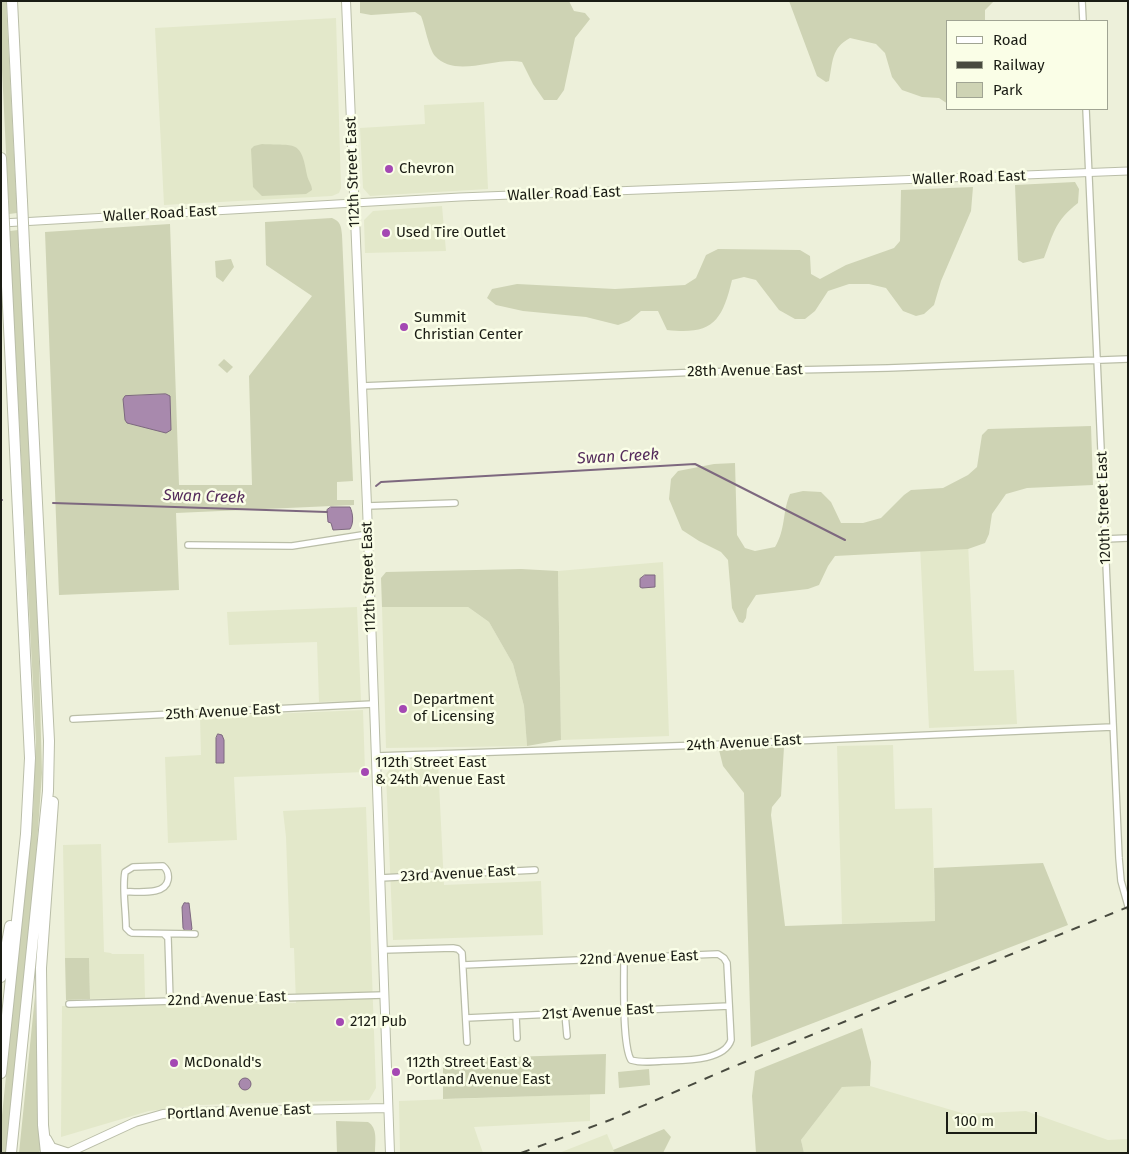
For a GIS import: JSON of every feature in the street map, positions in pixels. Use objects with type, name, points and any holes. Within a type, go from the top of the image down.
[{"type":"highway","points":[[11,1153],[48,791],[49,741],[12,1]]},
{"type":"highway","points":[[1,158],[30,730],[26,834],[1,1073]]},
{"type":"highway","points":[[46,1153],[43,1125],[41,968],[54,799],[54,776],[49,741]]},
{"type":"highway","points":[[1,977],[26,834]]},
{"type":"highway","points":[[43,1125],[48,1145],[55,1150],[67,1153]]},
{"type":"main road","name":"112th Street East","points":[[346,1],[367,506],[390,1153]]},
{"type":"main road","name":"Portland Avenue East","points":[[67,1153],[135,1122],[163,1114],[388,1108]]},
{"type":"street","points":[[1082,1],[1083,20]]},
{"type":"street","name":"120th Street East","points":[[1086,110],[1118,858],[1121,881],[1128,906]]},
{"type":"street","name":"Waller Road East","points":[[1,223],[354,202],[1128,171]]},
{"type":"street","name":"28th Avenue East","points":[[362,386],[700,372],[888,368],[1128,359]]},
{"type":"street","points":[[367,506],[455,503]]},
{"type":"street","points":[[188,544],[292,546],[368,534]]},
{"type":"street","points":[[1105,539],[1128,538]]},
{"type":"street","name":"25th Avenue East","points":[[73,719],[373,704]]},
{"type":"street","name":"24th Avenue East","points":[[376,756],[702,745],[1112,727]]},
{"type":"street","points":[[125,892],[164,888],[168,884],[169,876],[166,869],[161,865],[133,866],[124,875],[126,928],[132,933],[195,934]]},
{"type":"street","name":"23rd Avenue East","points":[[380,878],[535,870]]},
{"type":"street","points":[[164,934],[168,938],[170,1001]]},
{"type":"street","points":[[383,950],[454,948],[461,951],[463,955],[467,1042]]},
{"type":"street","name":"22nd Avenue East","points":[[463,965],[718,954],[727,963],[729,1006]]},
{"type":"street","points":[[624,959],[625,1011],[628,1050],[631,1060],[651,1062],[701,1059],[719,1052],[730,1043],[729,1006]]},
{"type":"street","name":"22nd Avenue East","points":[[69,1004],[384,995]]},
{"type":"street","name":"21st Avenue East","points":[[466,1018],[729,1006]]},
{"type":"street","points":[[565,1014],[567,1036]]},
{"type":"street","points":[[516,1016],[517,1038]]},
{"type":"shaded area","points":[[336,18],[341,188],[339,193],[332,196],[164,205],[155,28]]},
{"type":"shaded area","points":[[484,102],[488,189],[370,196],[363,188],[360,128],[425,124],[424,105]]},
{"type":"shaded area","points":[[442,206],[446,251],[365,253],[364,220],[373,211]]},
{"type":"shaded area","points":[[166,394],[170,396],[171,430],[166,433],[127,423],[123,399],[125,396]]},
{"type":"shaded area","points":[[331,507],[350,507],[353,518],[350,529],[333,530],[331,523],[328,522],[327,510]]},
{"type":"shaded area","points":[[968,543],[974,671],[1014,670],[1017,724],[929,728],[920,546]]},
{"type":"shaded area","points":[[663,562],[669,736],[561,740],[558,571]]},
{"type":"shaded area","points":[[645,575],[655,575],[655,587],[640,587],[640,579]]},
{"type":"shaded area","points":[[357,607],[361,701],[319,702],[317,642],[229,645],[227,612]]},
{"type":"shaded area","points":[[382,607],[468,607],[489,622],[513,664],[524,706],[527,746],[386,748]]},
{"type":"shaded area","points":[[363,710],[365,772],[234,777],[237,840],[168,843],[165,757],[201,755],[200,717]]},
{"type":"shaded area","points":[[218,734],[222,735],[224,740],[224,763],[216,763],[216,738]]},
{"type":"shaded area","points":[[893,745],[895,809],[932,808],[935,921],[842,924],[837,746]]},
{"type":"shaded area","points":[[438,763],[444,885],[541,881],[543,935],[393,940],[386,774],[393,765]]},
{"type":"shaded area","points":[[366,807],[376,1088],[369,1100],[200,1105],[149,1111],[61,1137],[62,1006],[296,1003],[294,948],[290,948],[286,837],[283,811]]},
{"type":"shaded area","points":[[101,844],[104,952],[112,954],[144,954],[145,998],[90,999],[89,958],[65,958],[63,845]]},
{"type":"shaded area","points":[[184,903],[189,903],[192,929],[185,931],[183,928],[182,907]]},
{"type":"shaded area","points":[[243,1078],[247,1078],[251,1084],[247,1090],[243,1090],[239,1086],[239,1082]]},
{"type":"shaded area","points":[[870,1086],[965,1114],[1026,1111],[1108,1140],[1128,1139],[1128,1153],[804,1153],[801,1140],[842,1087]]},
{"type":"shaded area","points":[[590,1094],[590,1121],[474,1127],[483,1153],[400,1153],[399,1101]]},
{"type":"shaded area","points":[[607,1134],[615,1153],[559,1153]]},
{"type":"green space","points":[[1,1],[6,1],[17,213],[9,214],[1,49]]},
{"type":"green space","points":[[360,1],[569,1],[574,11],[585,13],[590,19],[575,38],[564,90],[557,100],[544,100],[533,84],[522,62],[512,61],[465,66],[454,66],[444,63],[433,53],[421,16],[415,12],[371,15],[360,13]]},
{"type":"green space","points":[[789,1],[994,1],[985,10],[985,20],[946,20],[946,103],[939,98],[922,97],[902,90],[892,77],[885,53],[876,44],[850,38],[839,46],[836,51],[829,81],[826,82],[817,76]]},
{"type":"green space","points":[[262,144],[289,145],[299,150],[305,163],[312,190],[306,194],[262,196],[253,187],[251,149]]},
{"type":"green space","points":[[1075,182],[1079,189],[1078,203],[1060,221],[1044,258],[1023,263],[1018,260],[1015,185]]},
{"type":"green space","points":[[973,187],[971,211],[941,281],[934,305],[924,314],[916,316],[903,311],[886,288],[869,284],[849,284],[828,291],[815,311],[805,319],[795,319],[779,310],[756,280],[744,277],[732,280],[724,306],[713,323],[695,330],[667,330],[658,311],[641,311],[629,321],[618,325],[586,317],[523,311],[496,305],[487,298],[492,289],[517,284],[615,289],[685,285],[696,278],[706,255],[718,249],[800,250],[810,256],[811,274],[820,279],[846,265],[894,248],[900,241],[901,190]]},
{"type":"green space","points":[[332,218],[340,225],[342,235],[353,481],[337,482],[337,500],[354,500],[354,505],[176,513],[179,590],[59,595],[45,232],[170,224],[179,485],[252,485],[249,376],[312,296],[266,265],[265,222]]},
{"type":"green space","points":[[18,230],[38,627],[42,773],[35,872],[6,1153],[1,1153],[1,1125],[33,814],[36,742],[10,246],[10,231]]},
{"type":"green space","points":[[231,259],[234,267],[223,282],[216,277],[215,261]]},
{"type":"green space","points":[[224,359],[233,367],[227,373],[218,365]]},
{"type":"green space","points":[[1091,426],[1093,485],[1027,488],[1006,494],[992,514],[989,534],[985,543],[968,549],[835,556],[819,585],[808,589],[756,595],[747,609],[746,618],[743,623],[739,622],[732,608],[728,560],[721,552],[682,530],[669,499],[671,479],[678,471],[714,464],[735,463],[737,535],[745,548],[755,551],[775,547],[781,534],[790,494],[803,491],[821,492],[831,502],[841,523],[863,523],[881,518],[911,490],[943,488],[968,475],[977,467],[982,435],[988,429]]},
{"type":"green space","points":[[521,569],[558,571],[561,740],[527,746],[524,706],[513,664],[489,622],[468,607],[382,607],[381,578],[386,572]]},
{"type":"green space","points":[[784,747],[781,796],[772,807],[771,815],[785,926],[935,921],[934,868],[1043,863],[1068,925],[751,1047],[744,793],[723,766],[719,750]]},
{"type":"green space","points":[[65,958],[89,958],[90,999],[66,1000]]},
{"type":"green space","points":[[35,996],[40,1150],[39,1153],[19,1153]]},
{"type":"green space","points":[[862,1028],[871,1062],[870,1086],[842,1087],[801,1140],[804,1153],[756,1153],[752,1096],[755,1071]]},
{"type":"green space","points":[[606,1054],[605,1094],[443,1099],[443,1059]]},
{"type":"green space","points":[[649,1069],[650,1085],[619,1088],[618,1072]]},
{"type":"green space","points":[[336,1121],[368,1122],[375,1132],[375,1153],[337,1153]]},
{"type":"green space","points":[[664,1129],[671,1137],[663,1153],[615,1153],[613,1150]]},
{"type":"waterway","name":"Swan Creek","points":[[376,486],[381,482],[695,464],[845,540]]},
{"type":"waterway","name":"Swan Creek","points":[[53,503],[327,512]]},
{"type":"railway","points":[[521,1153],[610,1120],[730,1068],[1128,907]]},
{"type":"place","name":"Chevron","points":[[389,169]]},
{"type":"place","name":"Used Tire Outlet","points":[[386,233]]},
{"type":"place","name":"Summit Christian Center","points":[[404,327]]},
{"type":"place","name":"Department of Licensing","points":[[403,709]]},
{"type":"place","name":"112th Street East & 24th Avenue East","points":[[365,772]]},
{"type":"place","name":"2121 Pub","points":[[340,1022]]},
{"type":"place","name":"McDonald's","points":[[174,1063]]},
{"type":"place","name":"112th Street East & Portland Avenue East","points":[[396,1072]]}]
